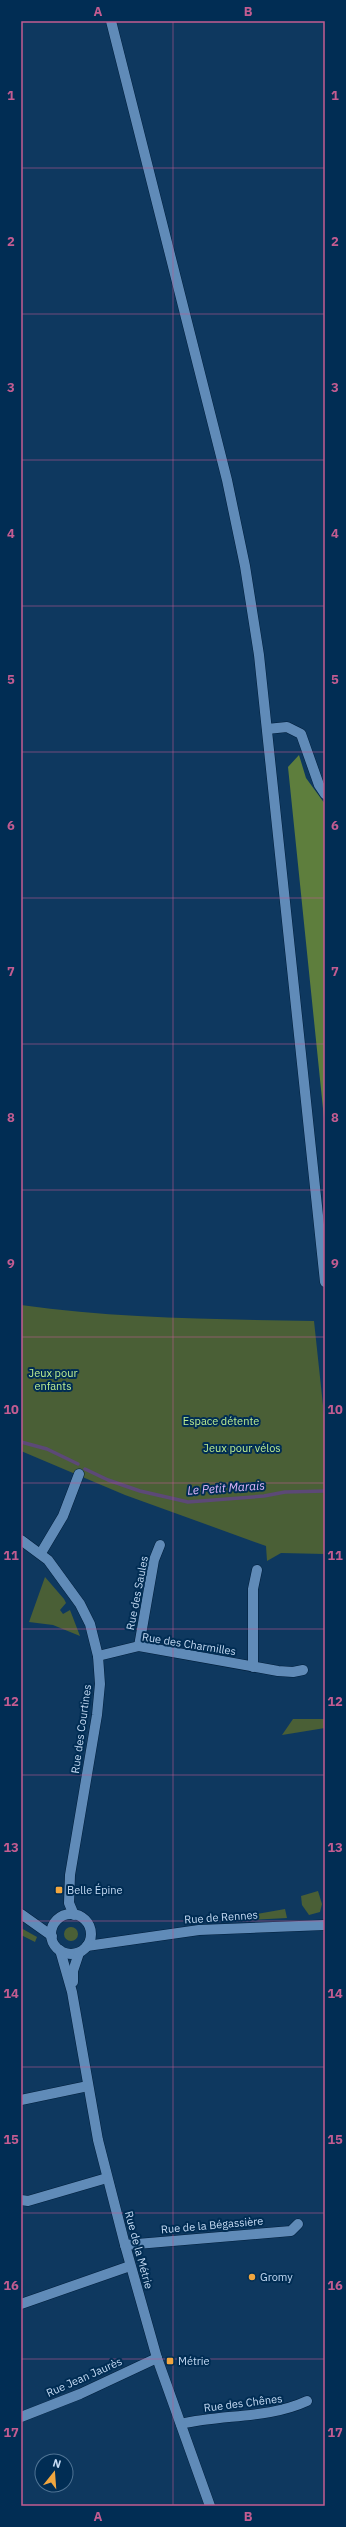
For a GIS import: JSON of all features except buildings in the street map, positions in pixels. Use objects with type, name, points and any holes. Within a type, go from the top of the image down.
[{"type":"street","points":[[110,21],[237,521],[258,648],[325,1282]]},
{"type":"street","points":[[267,729],[287,727],[301,734],[318,785],[325,794]]},
{"type":"street","points":[[41,1553],[63,1516],[79,1474]]},
{"type":"street","name":"Rue des Courtines","points":[[21,1540],[41,1553],[54,1567],[80,1604],[90,1624],[98,1656],[100,1684],[97,1716],[70,1875],[69,1903],[74,1914]]},
{"type":"street","name":"Rue des Saules","points":[[139,1646],[154,1560],[160,1545]]},
{"type":"street","points":[[253,1667],[253,1589],[257,1570]]},
{"type":"street","name":"Rue des Charmilles","points":[[98,1656],[139,1646],[253,1667],[293,1672],[303,1670]]},
{"type":"street","name":"Rue des Courtines","points":[[58,1920],[70,1875]]},
{"type":"street","points":[[21,1914],[46,1923],[74,1914],[88,1923],[91,1932],[87,1946],[78,1953],[71,1954],[60,1950],[54,1944],[52,1936],[58,1920]]},
{"type":"street","points":[[21,1914],[52,1936]]},
{"type":"street","name":"Rue de Rennes","points":[[87,1946],[118,1940],[221,1928],[325,1924]]},
{"type":"street","name":"Rue de Rennes","points":[[91,1932],[118,1940]]},
{"type":"street","name":"Rue de la Métrie","points":[[60,1950],[72,1992],[88,2086],[107,2178],[124,2245],[157,2358],[182,2424],[210,2506]]},
{"type":"street","name":"Rue de la Métrie","points":[[72,1992],[73,1971],[78,1953]]},
{"type":"street","points":[[21,2100],[88,2086]]},
{"type":"street","points":[[21,2200],[28,2202],[107,2178]]},
{"type":"street","name":"Rue de la Bégassière","points":[[124,2245],[291,2231],[298,2224]]},
{"type":"street","points":[[21,2304],[130,2266]]},
{"type":"street","name":"Rue Jean Jaurès","points":[[21,2417],[80,2394],[157,2358]]},
{"type":"street","name":"Rue des Chênes","points":[[182,2424],[199,2420],[277,2412],[306,2401]]},
{"type":"green space","points":[[299,755],[306,778],[325,804],[325,1128],[288,767]]},
{"type":"green space","name":"Espace détente","points":[[21,1305],[57,1310],[130,1316],[314,1321],[325,1424],[325,1554],[281,1553],[267,1561],[266,1546],[125,1495],[21,1451]]},
{"type":"green space","points":[[45,1577],[64,1599],[66,1603],[60,1610],[63,1614],[70,1610],[80,1636],[53,1625],[29,1622]]},
{"type":"green space","points":[[293,1719],[325,1719],[325,1728],[282,1735]]},
{"type":"green space","points":[[318,1891],[322,1904],[320,1912],[309,1915],[302,1905],[301,1896]]},
{"type":"green space","points":[[285,1909],[287,1918],[247,1920],[235,1918]]},
{"type":"green space","points":[[71,1927],[76,1929],[78,1934],[76,1939],[71,1941],[66,1939],[64,1934],[66,1929]]},
{"type":"green space","points":[[21,1928],[37,1937],[35,1942],[21,1935]]},
{"type":"waterway","name":"Le Petit Marais","points":[[21,1442],[47,1449],[78,1464]]},
{"type":"waterway","name":"Le Petit Marais","points":[[85,1469],[108,1480],[140,1491],[188,1502],[264,1496],[285,1492],[325,1491]]},
{"type":"place","name":"Belle Épine","points":[[59,1890]]},
{"type":"place","name":"Gromy","points":[[252,2277]]},
{"type":"place","name":"Métrie","points":[[170,2361]]},
{"type":"park label","name":"Jeux pour enfants","points":[[53,1379]]},
{"type":"park label","name":"Jeux pour vélos","points":[[242,1448]]}]
